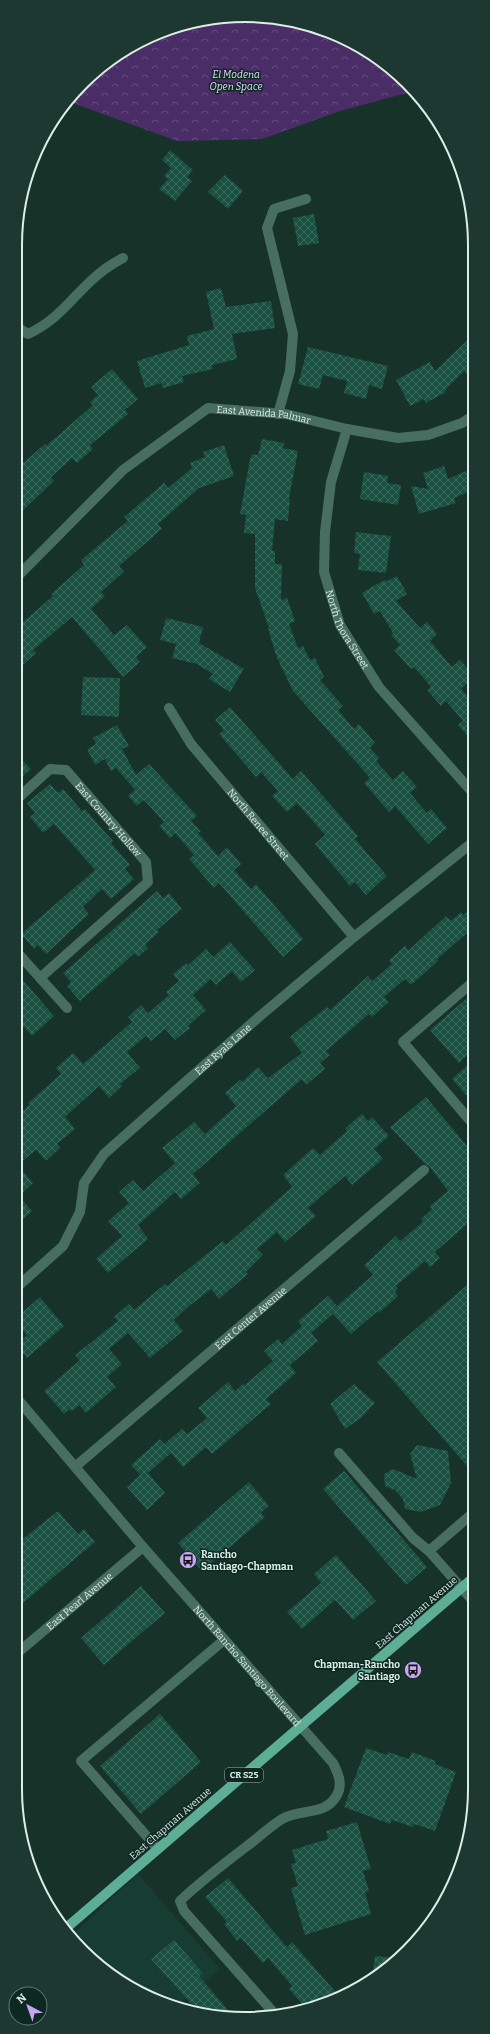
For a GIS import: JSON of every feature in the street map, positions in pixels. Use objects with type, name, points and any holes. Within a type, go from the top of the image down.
[{"type":"main road","name":"East Chapman Avenue","points":[[69,1926],[468,1583]]},
{"type":"street","points":[[278,414],[290,371],[292,334],[267,228],[274,209],[306,199]]},
{"type":"street","points":[[22,330],[28,334],[43,327],[54,319],[104,269],[123,258]]},
{"type":"street","name":"East Avenida Palmar","points":[[22,571],[122,470],[208,408],[278,414],[398,438],[428,435],[462,423],[468,419]]},
{"type":"street","name":"North Thora Street","points":[[347,429],[331,482],[324,532],[324,572],[340,625],[379,687],[468,787]]},
{"type":"street","name":"North Renee Street","points":[[169,708],[191,744],[354,937]]},
{"type":"street","name":"East Country Hollow","points":[[22,795],[50,769],[66,770],[146,862],[148,882],[40,978]]},
{"type":"street","name":"East Ryals Lane","points":[[22,1283],[63,1246],[80,1212],[84,1183],[104,1154],[207,1062],[354,937],[468,846]]},
{"type":"street","points":[[22,958],[67,1008]]},
{"type":"street","points":[[468,986],[403,1042],[468,1118]]},
{"type":"street","name":"East Center Avenue","points":[[76,1466],[424,1170]]},
{"type":"street","name":"North Rancho Santiago Boulevard","points":[[22,1403],[224,1640],[333,1763],[340,1784],[337,1795],[329,1804],[319,1810],[284,1818],[202,1881],[180,1901],[184,1911],[272,2010]]},
{"type":"street","points":[[339,1453],[413,1538],[428,1551],[468,1595]]},
{"type":"street","points":[[428,1551],[468,1517]]},
{"type":"street","name":"East Pearl Avenue","points":[[22,1649],[143,1546]]},
{"type":"street","points":[[158,1849],[82,1761],[224,1640]]},
{"type":"shaded area","points":[[138,1874],[220,1969],[181,2002],[160,1995],[133,1982],[98,1957],[74,1933]]},
{"type":"green space","name":"El Modena Open Space","points":[[230,22],[260,22],[289,26],[330,39],[344,45],[381,68],[408,93],[340,111],[262,139],[177,141],[73,103],[87,87],[109,68],[146,45],[173,34],[201,26]]},
{"type":"building","points":[[170,150],[193,170],[187,177],[192,181],[175,201],[159,189],[168,179],[164,176],[171,168],[162,160]]},
{"type":"building","points":[[225,175],[243,191],[228,209],[208,192]]},
{"type":"building","points":[[314,214],[319,243],[298,246],[293,218]]},
{"type":"building","points":[[221,288],[226,307],[271,301],[275,328],[232,334],[237,359],[212,365],[213,369],[182,376],[184,382],[163,388],[161,383],[145,388],[137,361],[189,345],[187,336],[214,329],[206,292]]},
{"type":"building","points":[[468,340],[468,375],[464,371],[445,390],[446,392],[426,403],[424,399],[410,406],[396,380],[430,362],[435,371]]},
{"type":"building","points":[[308,347],[388,366],[382,389],[369,385],[366,399],[344,393],[347,381],[323,375],[319,389],[298,384]]},
{"type":"building","points":[[112,369],[138,399],[125,410],[128,414],[90,445],[93,449],[77,463],[72,458],[51,477],[54,481],[22,511],[22,464],[45,444],[46,446],[93,405],[90,402],[98,395],[91,387]]},
{"type":"building","points":[[262,439],[284,443],[283,448],[298,451],[289,498],[288,521],[275,519],[272,551],[275,551],[275,564],[282,564],[281,600],[287,598],[295,621],[289,624],[298,648],[303,646],[310,660],[315,658],[324,677],[320,680],[343,706],[338,710],[354,729],[359,724],[375,743],[370,748],[379,758],[376,761],[393,780],[403,771],[417,787],[410,793],[427,813],[431,809],[447,828],[428,844],[395,806],[389,812],[364,783],[370,778],[293,691],[277,658],[268,629],[269,628],[255,588],[255,534],[244,533],[246,515],[240,514],[250,459],[252,454],[258,455]]},
{"type":"building","points":[[224,445],[234,476],[199,488],[158,524],[162,529],[119,566],[124,572],[101,592],[105,596],[91,609],[114,635],[127,625],[147,647],[136,657],[140,662],[123,677],[72,617],[33,650],[36,653],[22,666],[22,623],[53,596],[51,594],[84,565],[81,560],[128,521],[124,517],[164,483],[168,488],[192,468],[190,463],[205,457],[203,452]]},
{"type":"building","points":[[444,466],[448,479],[468,470],[468,492],[454,498],[456,503],[419,514],[411,486],[428,489],[423,473]]},
{"type":"building","points":[[364,472],[388,476],[387,483],[401,485],[398,505],[360,499]]},
{"type":"building","points":[[356,532],[391,536],[386,573],[358,570],[360,554],[354,553]]},
{"type":"building","points":[[397,576],[407,594],[396,601],[420,628],[427,622],[437,634],[430,641],[452,667],[460,660],[468,669],[468,683],[461,689],[468,697],[468,736],[458,725],[463,721],[446,701],[441,706],[427,690],[431,687],[414,667],[411,669],[394,650],[400,645],[391,635],[393,633],[380,611],[374,614],[362,593],[386,579],[385,582]]},
{"type":"building","points":[[166,618],[203,627],[199,643],[244,669],[230,692],[209,679],[213,674],[197,664],[172,658],[176,644],[160,640]]},
{"type":"building","points":[[83,677],[120,678],[119,717],[81,715]]},
{"type":"building","points":[[230,707],[293,779],[301,771],[358,836],[355,839],[387,876],[366,895],[355,882],[350,886],[315,844],[325,835],[297,803],[287,812],[272,796],[278,791],[261,772],[256,777],[219,734],[224,730],[215,720]]},
{"type":"building","points":[[117,725],[129,746],[122,749],[136,775],[149,764],[197,816],[191,821],[201,831],[198,833],[218,856],[227,847],[241,864],[234,870],[251,889],[256,884],[303,939],[283,957],[219,883],[214,888],[189,859],[194,855],[175,833],[170,838],[159,826],[164,822],[144,800],[137,806],[128,796],[135,790],[116,768],[111,771],[105,759],[95,765],[87,749],[96,744],[93,738]]},
{"type":"building","points":[[22,759],[31,769],[22,777]]},
{"type":"building","points":[[50,784],[58,793],[63,789],[82,811],[85,809],[113,841],[111,843],[130,865],[125,869],[134,879],[111,899],[102,889],[83,907],[89,914],[46,954],[38,945],[34,949],[22,935],[22,933],[95,870],[54,824],[43,833],[30,817],[35,813],[27,803]]},
{"type":"building","points":[[157,891],[163,898],[169,893],[182,909],[157,930],[159,932],[145,945],[148,948],[138,957],[135,953],[80,1001],[67,986],[71,982],[63,973]]},
{"type":"building","points":[[468,911],[468,932],[437,959],[438,961],[411,985],[405,979],[384,997],[389,1002],[372,1017],[369,1014],[326,1051],[330,1055],[320,1063],[325,1069],[306,1085],[302,1079],[193,1174],[200,1183],[181,1199],[175,1192],[138,1225],[148,1239],[108,1273],[96,1259],[122,1236],[108,1221],[129,1203],[119,1192],[133,1180],[143,1191],[175,1163],[162,1148],[194,1122],[205,1134],[236,1106],[225,1093],[240,1080],[242,1082],[258,1067],[268,1078],[302,1053],[290,1037],[304,1025],[327,1007],[330,1010],[368,976],[372,981],[392,964],[389,960],[405,946],[409,950],[446,916],[451,921],[461,912],[463,915]]},
{"type":"building","points":[[230,942],[255,970],[241,982],[232,971],[216,985],[211,979],[193,995],[206,1010],[188,1026],[190,1028],[175,1040],[165,1029],[151,1041],[146,1036],[127,1052],[140,1068],[120,1084],[122,1086],[109,1098],[99,1086],[65,1117],[75,1129],[57,1144],[60,1148],[46,1161],[36,1150],[22,1161],[22,1111],[29,1105],[28,1103],[61,1074],[56,1068],[73,1053],[83,1064],[132,1022],[128,1017],[141,1005],[148,1013],[169,995],[166,992],[179,981],[173,974],[186,963],[188,965],[206,949],[213,957]]},
{"type":"building","points":[[22,979],[54,1016],[32,1036],[24,1027],[22,1028]]},
{"type":"building","points":[[468,997],[468,1054],[459,1063],[430,1030]]},
{"type":"building","points":[[468,1065],[468,1097],[452,1079]]},
{"type":"building","points":[[426,1097],[468,1147],[468,1223],[435,1252],[440,1258],[430,1267],[425,1261],[396,1286],[398,1289],[395,1292],[398,1296],[379,1313],[378,1311],[351,1334],[333,1314],[311,1333],[318,1341],[290,1365],[296,1373],[266,1399],[271,1404],[212,1454],[206,1447],[183,1467],[171,1453],[148,1473],[165,1493],[147,1510],[127,1487],[140,1475],[131,1465],[160,1439],[164,1444],[182,1429],[187,1434],[207,1418],[198,1408],[228,1382],[235,1391],[243,1384],[245,1385],[273,1361],[264,1351],[278,1339],[282,1344],[302,1326],[298,1321],[328,1296],[337,1306],[373,1275],[364,1265],[396,1236],[400,1241],[423,1222],[421,1219],[432,1209],[430,1206],[448,1191],[429,1166],[425,1164],[390,1127]]},
{"type":"building","points":[[362,1114],[368,1121],[372,1117],[389,1136],[374,1149],[383,1159],[352,1185],[345,1176],[308,1208],[316,1216],[285,1242],[277,1232],[257,1249],[263,1255],[246,1272],[248,1274],[219,1299],[211,1289],[188,1307],[174,1320],[183,1331],[150,1358],[128,1333],[109,1349],[122,1364],[107,1377],[116,1387],[86,1413],[79,1405],[72,1411],[70,1409],[64,1414],[44,1391],[80,1360],[75,1355],[118,1321],[114,1317],[129,1304],[134,1310],[165,1284],[167,1286],[223,1241],[226,1245],[292,1187],[283,1175],[313,1148],[320,1155],[347,1131],[345,1128]]},
{"type":"building","points":[[22,1170],[33,1183],[22,1193]]},
{"type":"building","points":[[22,1199],[32,1211],[22,1220]]},
{"type":"building","points":[[468,1284],[468,1467],[377,1362]]},
{"type":"building","points":[[40,1297],[64,1326],[27,1358],[22,1352],[22,1340],[27,1335],[22,1329],[22,1313]]},
{"type":"building","points":[[354,1384],[375,1403],[361,1418],[345,1429],[330,1404]]},
{"type":"building","points":[[417,1445],[448,1451],[451,1483],[440,1505],[421,1512],[405,1509],[403,1499],[395,1490],[385,1486],[384,1474],[393,1469],[417,1479],[410,1454]]},
{"type":"building","points":[[344,1471],[427,1567],[406,1585],[323,1489]]},
{"type":"building","points":[[249,1482],[269,1506],[261,1513],[265,1517],[202,1571],[178,1543]]},
{"type":"building","points":[[58,1511],[78,1534],[84,1529],[95,1542],[23,1603],[22,1539]]},
{"type":"building","points":[[336,1555],[376,1601],[353,1620],[335,1600],[302,1629],[287,1612],[321,1583],[314,1574]]},
{"type":"building","points":[[141,1586],[165,1613],[104,1665],[81,1638]]},
{"type":"building","points":[[160,1714],[201,1762],[141,1814],[100,1766]]},
{"type":"building","points":[[366,1748],[387,1755],[388,1752],[409,1759],[412,1752],[436,1761],[435,1764],[456,1772],[435,1831],[414,1824],[413,1827],[392,1820],[390,1824],[344,1807]]},
{"type":"building","points":[[357,1822],[371,1869],[363,1871],[369,1891],[365,1892],[371,1914],[305,1935],[291,1888],[298,1886],[291,1864],[296,1863],[292,1850],[328,1839],[326,1831]]},
{"type":"building","points":[[228,1878],[287,1947],[292,1942],[336,1992],[302,2004],[289,1989],[292,1986],[268,1958],[263,1963],[241,1938],[237,1941],[224,1924],[227,1922],[205,1897]]},
{"type":"building","points":[[174,1940],[203,1973],[199,1976],[230,2012],[193,2006],[151,1959]]},
{"type":"building","points":[[375,1956],[391,1958],[381,1966],[373,1971]]},
{"type":"place","name":"Rancho Santiago-Chapman","points":[[188,1560]]},
{"type":"place","name":"Chapman-Rancho Santiago","points":[[413,1670]]}]
